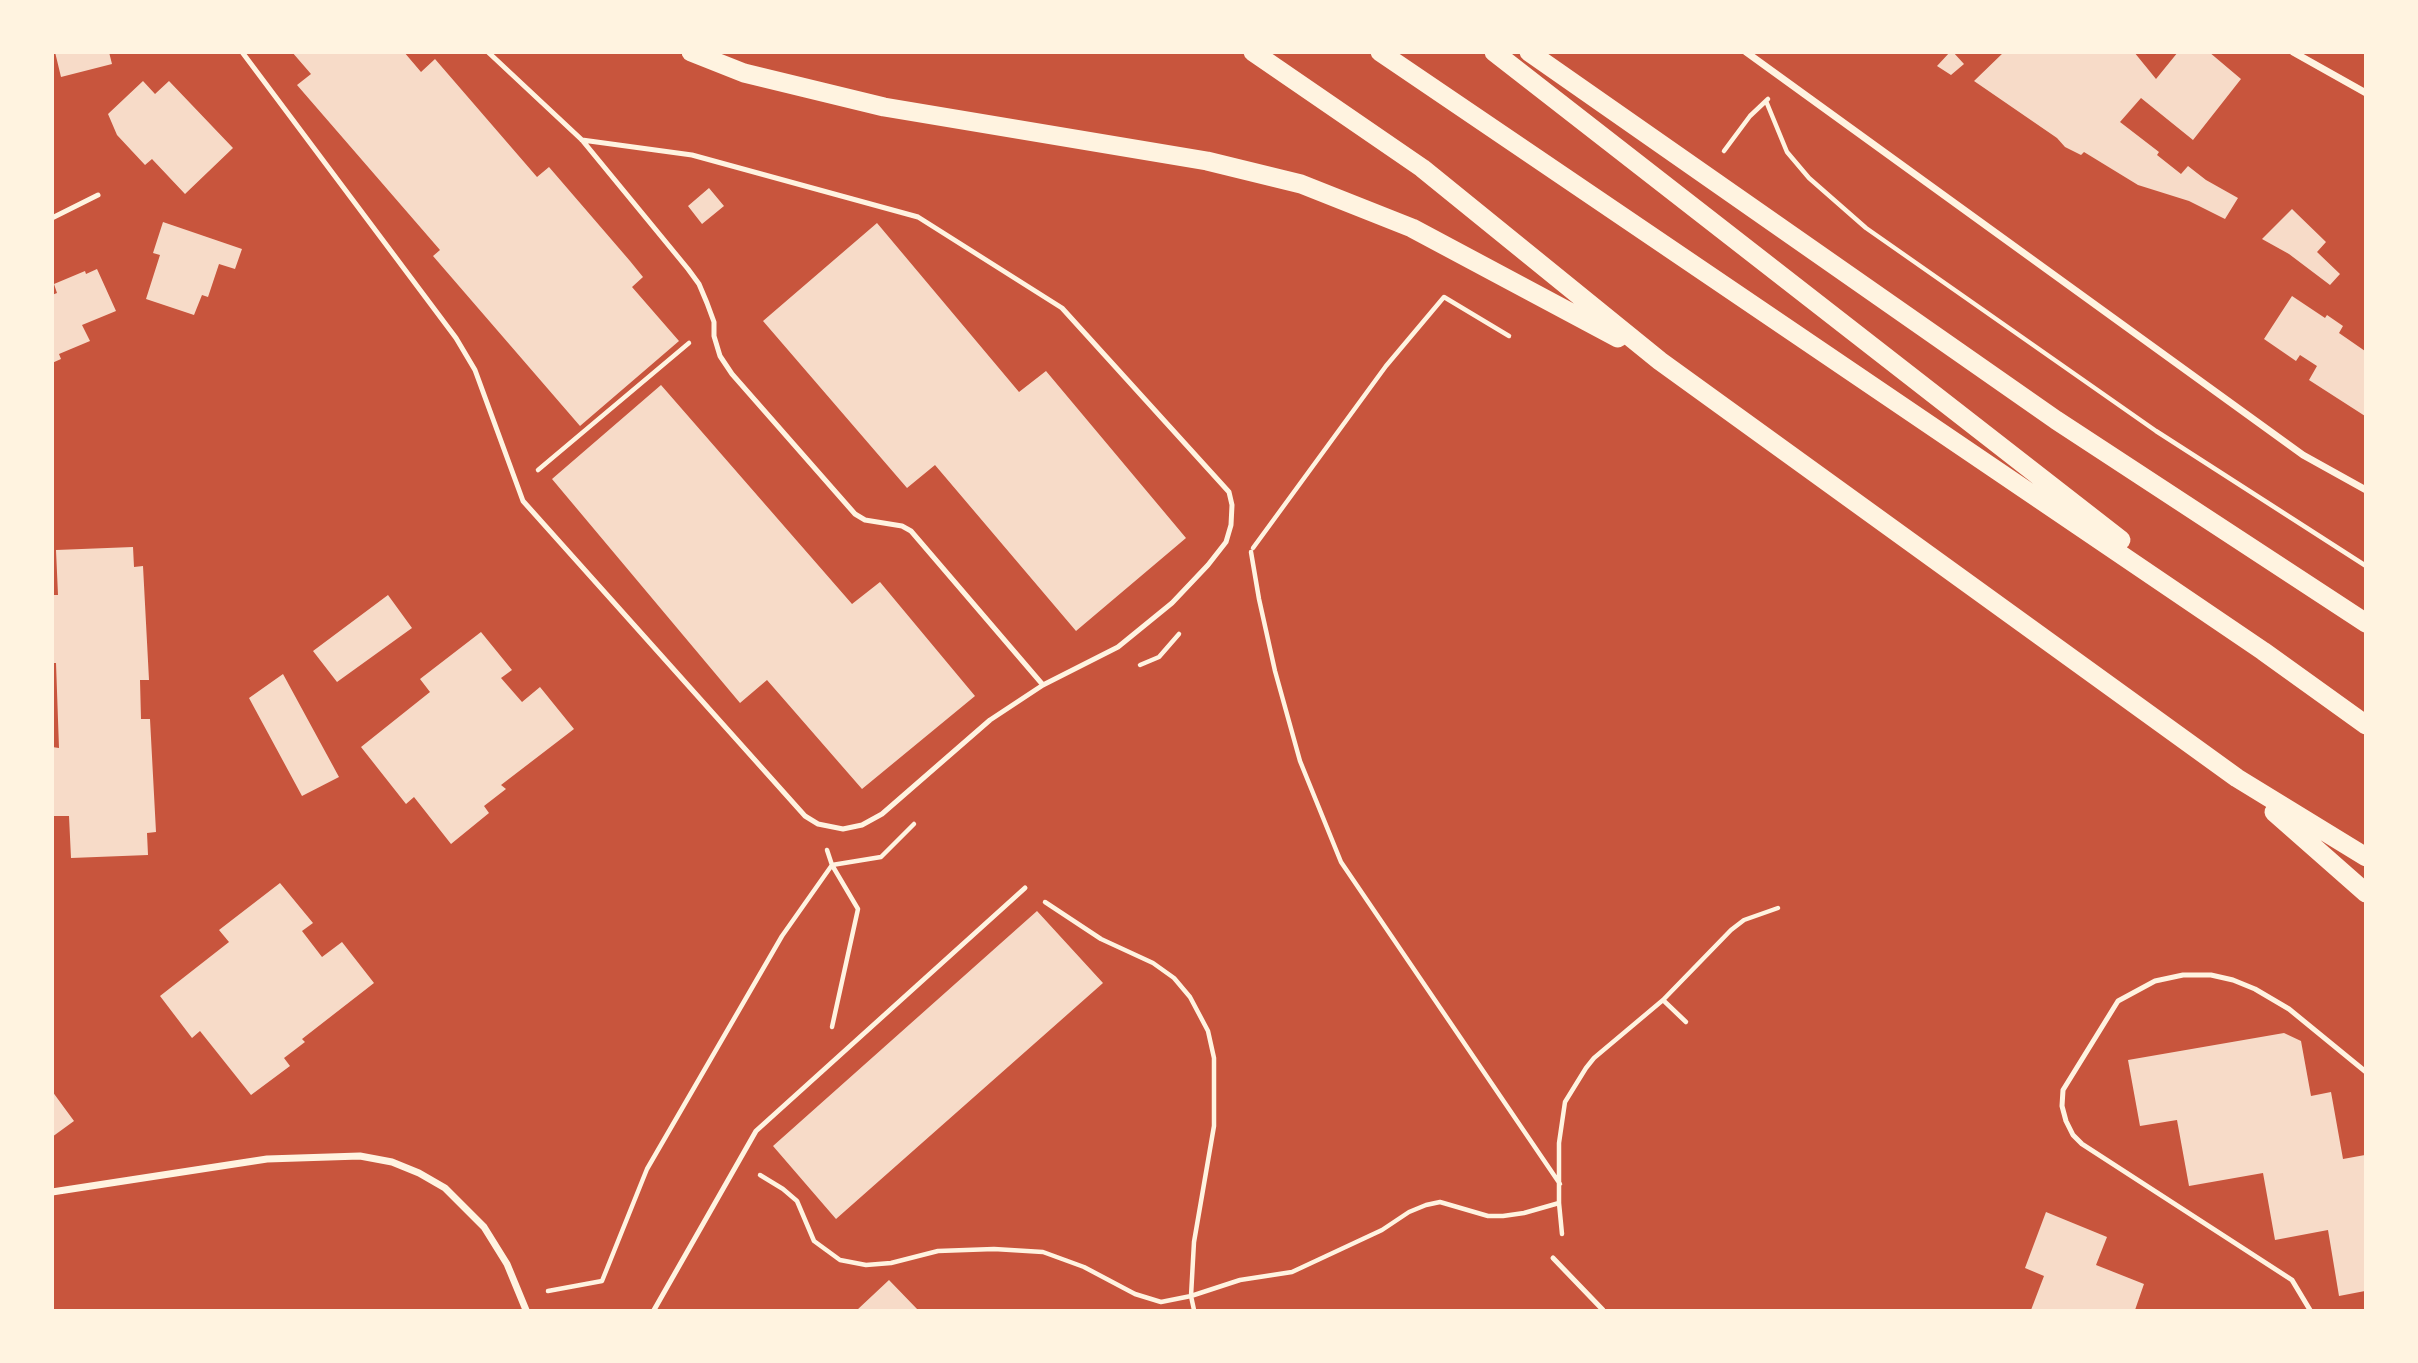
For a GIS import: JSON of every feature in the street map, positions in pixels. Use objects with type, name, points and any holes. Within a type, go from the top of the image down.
[{"type":"highway","points":[[691,52],[744,73],[884,107],[1208,161],[1301,184],[1412,228],[1660,361]]},
{"type":"highway","points":[[1253,52],[1422,168],[1660,361],[2237,778],[2365,857]]},
{"type":"highway","points":[[1380,52],[2263,651],[2365,725]]},
{"type":"highway","points":[[1494,52],[2263,651]]},
{"type":"highway","points":[[1529,52],[2056,420],[2365,623]]},
{"type":"highway","points":[[2237,778],[2365,893]]},
{"type":"street","points":[[1746,52],[2303,455],[2365,490]]},
{"type":"street","points":[[2293,52],[2365,93]]},
{"type":"street","points":[[52,1192],[267,1159],[359,1156],[392,1163],[436,1183],[465,1207],[496,1244],[526,1311]]},
{"type":"street","points":[[519,1296],[519,1311]]},
{"type":"lane","points":[[242,52],[456,338],[475,370],[523,501],[805,816],[818,824],[843,829],[862,825],[882,814],[990,720],[1042,685],[1118,647],[1172,603],[1226,542],[1231,525],[1232,505],[1229,492],[1062,308],[918,217],[692,155],[582,140]]},
{"type":"lane","points":[[488,52],[582,140],[699,284],[714,322],[714,336],[720,356],[732,374],[855,514],[865,520],[902,526],[911,531],[1042,685]]},
{"type":"lane","points":[[52,219],[98,195]]},
{"type":"lane","points":[[654,1311],[756,1131],[1026,888]]},
{"type":"lane","points":[[2310,1311],[2292,1280],[2082,1144],[2073,1135],[2066,1121],[2062,1106],[2063,1090],[2118,1001],[2155,981],[2183,975],[2211,975],[2255,989],[2289,1009],[2365,1072]]},
{"type":"lane","points":[[1553,1258],[1603,1311]]},
{"type":"path","points":[[1766,101],[1787,152],[1809,178],[1866,228],[2156,431],[2365,566]]},
{"type":"path","points":[[1723,154],[1750,116]]},
{"type":"path","points":[[1243,561],[1386,366],[1444,297],[1509,336]]},
{"type":"path","points":[[518,487],[714,322]]},
{"type":"path","points":[[1251,551],[1272,659],[1300,761],[1341,862],[1560,1184]]},
{"type":"path","points":[[1133,668],[1158,657],[1184,628]]},
{"type":"path","points":[[519,1296],[602,1281],[647,1169],[782,936],[832,865],[881,857],[921,818]]},
{"type":"path","points":[[824,1069],[858,909],[832,865]]},
{"type":"path","points":[[1026,888],[1101,939],[1153,963],[1174,978],[1195,1005],[1208,1031],[1214,1058],[1214,1126],[1194,1242],[1191,1296],[1194,1311]]},
{"type":"path","points":[[738,1163],[783,1189],[797,1202],[814,1241],[840,1260],[866,1265],[891,1264],[938,1251],[993,1249],[1043,1252],[1084,1267],[1135,1294],[1160,1301],[1191,1296],[1240,1280],[1292,1272],[1426,1205],[1440,1202],[1488,1216],[1524,1213],[1559,1203],[1559,1143],[1565,1102],[1594,1058],[1664,1000],[1731,930],[1744,920],[1778,908]]},
{"type":"path","points":[[1664,1000],[1686,1022]]},
{"type":"building","points":[[55,52],[109,52],[112,64],[61,77]]},
{"type":"building","points":[[292,52],[404,52],[421,72],[435,59],[537,177],[549,167],[643,277],[632,287],[679,341],[580,426],[433,256],[440,250],[297,85],[311,74]]},
{"type":"building","points":[[1950,52],[1964,64],[1951,75],[1937,66]]},
{"type":"building","points":[[2004,52],[2134,52],[2156,79],[2178,52],[2209,52],[2241,79],[2193,140],[2141,98],[2120,122],[2159,152],[2157,155],[2181,174],[2188,166],[2238,198],[2225,219],[2189,201],[2138,185],[2084,152],[2081,155],[2065,147],[2057,138],[1974,81]]},
{"type":"building","points":[[143,81],[155,94],[169,81],[233,148],[185,194],[152,159],[145,165],[117,135],[108,114]]},
{"type":"building","points":[[709,188],[724,206],[702,224],[688,206]]},
{"type":"building","points":[[2292,209],[2326,242],[2317,252],[2340,274],[2330,285],[2289,254],[2262,239]]},
{"type":"building","points":[[163,222],[242,249],[235,269],[219,264],[208,297],[202,295],[194,315],[146,299],[160,255],[153,253]]},
{"type":"building","points":[[877,223],[1019,392],[1046,371],[1186,538],[1076,631],[935,465],[907,488],[763,321]]},
{"type":"building","points":[[97,269],[116,311],[82,325],[90,341],[59,354],[61,359],[52,363],[52,295],[57,293],[54,284]]},
{"type":"building","points":[[2292,296],[2325,318],[2327,315],[2343,326],[2339,333],[2365,351],[2365,416],[2309,380],[2317,366],[2300,355],[2296,361],[2264,339]]},
{"type":"building","points":[[661,385],[852,604],[880,582],[975,696],[862,789],[767,680],[740,703],[552,479]]},
{"type":"building","points":[[133,547],[134,567],[143,566],[149,680],[140,680],[141,719],[150,719],[156,832],[147,833],[148,855],[71,858],[69,816],[54,816],[52,791],[52,747],[59,748],[56,663],[52,663],[52,595],[58,595],[56,550]]},
{"type":"building","points":[[388,595],[412,628],[337,682],[313,651]]},
{"type":"building","points":[[481,632],[512,670],[501,678],[522,702],[540,687],[574,729],[501,785],[506,789],[484,806],[489,813],[451,844],[414,797],[406,804],[361,747],[430,692],[420,679]]},
{"type":"building","points":[[283,674],[339,777],[302,796],[249,698]]},
{"type":"building","points":[[280,883],[313,923],[302,931],[322,957],[342,942],[374,983],[302,1039],[305,1042],[284,1058],[290,1066],[251,1095],[200,1031],[192,1038],[160,996],[229,942],[219,930]]},
{"type":"building","points":[[1037,911],[1103,983],[836,1219],[773,1146]]},
{"type":"building","points":[[2284,1033],[2301,1041],[2311,1096],[2331,1092],[2343,1159],[2365,1155],[2365,1291],[2339,1296],[2328,1230],[2275,1240],[2263,1173],[2189,1186],[2177,1120],[2140,1126],[2128,1060]]},
{"type":"building","points":[[52,1091],[74,1121],[52,1137]]},
{"type":"building","points":[[2046,1212],[2107,1237],[2096,1265],[2144,1284],[2135,1310],[2031,1310],[2044,1276],[2025,1268]]},
{"type":"building","points":[[889,1280],[918,1310],[857,1310]]}]
